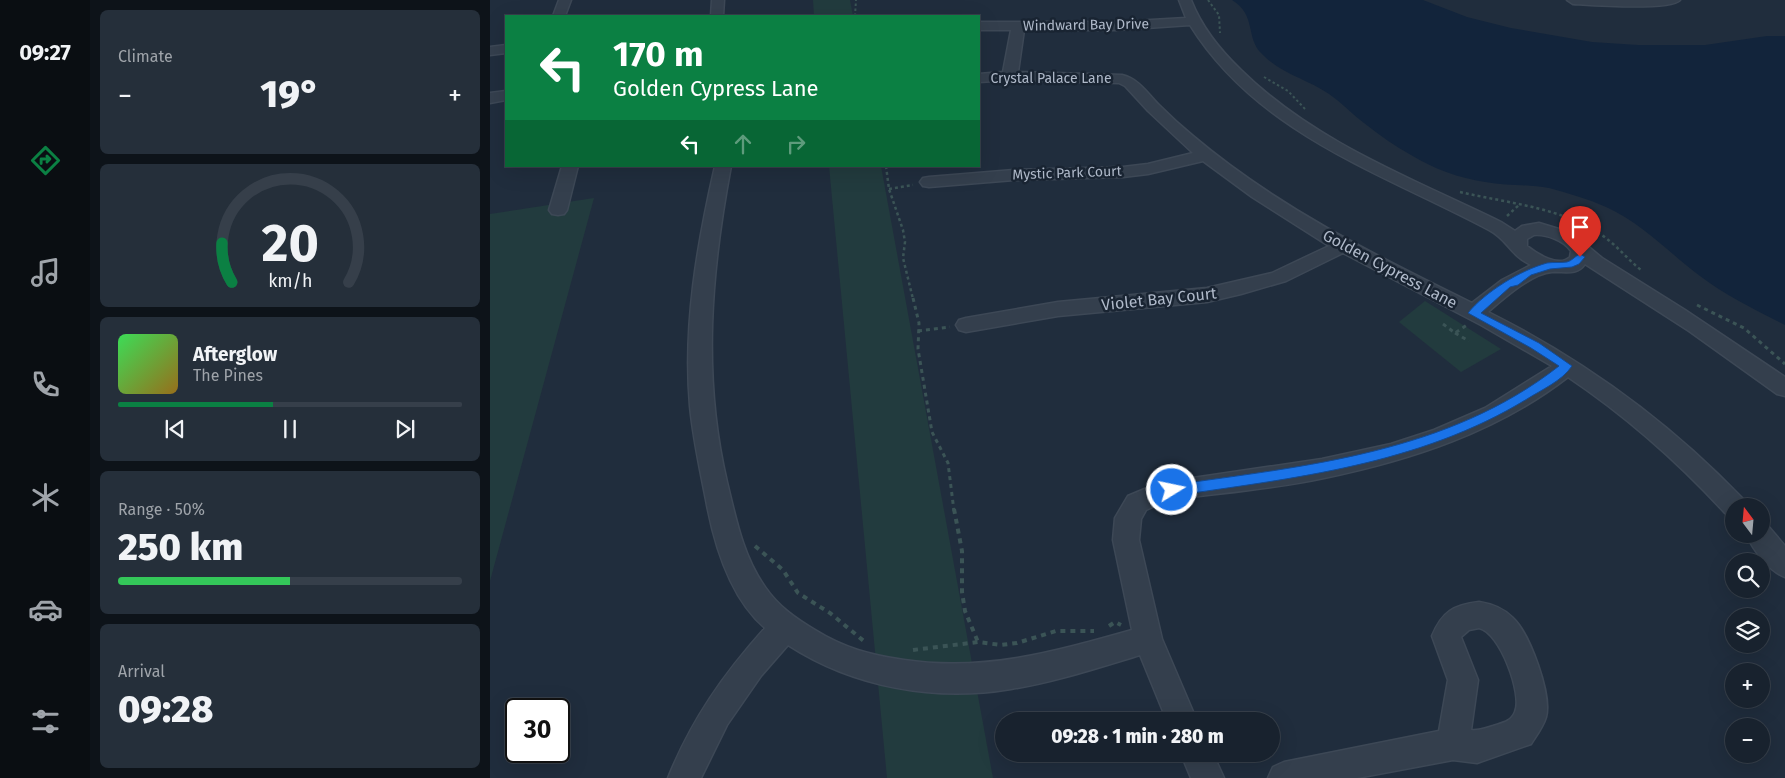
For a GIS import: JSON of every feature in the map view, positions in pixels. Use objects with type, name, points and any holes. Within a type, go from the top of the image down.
[{"type":"street","points":[[559,15],[565,0]]},
{"type":"street","points":[[717,15],[718,0]]},
{"type":"street","points":[[1185,0],[1193,20],[1212,48],[1243,82],[1292,120],[1335,149],[1504,231],[1530,259],[1658,302]]},
{"type":"street","points":[[1573,0],[1639,3],[1674,0]]},
{"type":"street","name":"Windward Bay Drive","points":[[980,26],[1117,26],[1193,20]]},
{"type":"street","points":[[1010,76],[1018,26]]},
{"type":"street","points":[[490,51],[505,49]]},
{"type":"street","name":"Crystal Palace Lane","points":[[980,78],[1010,76],[1122,78]]},
{"type":"street","name":"Golden Cypress Lane","points":[[1122,78],[1130,83],[1170,126],[1203,156],[1270,201],[1343,246],[1470,319],[1535,346],[1566,366],[1643,421],[1687,458],[1726,498]]},
{"type":"street","points":[[490,98],[505,96]]},
{"type":"street","name":"Mystic Park Court","points":[[929,182],[1014,175],[1123,172],[1148,169],[1203,156]]},
{"type":"street","points":[[558,210],[570,167]]},
{"type":"street","points":[[723,167],[708,244],[700,312],[700,378],[709,457],[725,533],[741,572],[764,608],[785,627],[820,649],[854,664],[910,675],[962,679],[996,677],[1051,667],[1148,639]]},
{"type":"street","points":[[1464,210],[1550,231],[1570,239],[1580,251],[1605,270],[1642,291],[1712,336],[1785,388]]},
{"type":"street","points":[[1506,285],[1508,275],[1517,260],[1518,237],[1522,233],[1539,229]]},
{"type":"street","name":"Violet Bay Court","points":[[966,325],[1058,309],[1207,295],[1241,288],[1279,277],[1343,246]]},
{"type":"street","points":[[1470,319],[1506,285],[1515,282],[1527,273],[1576,262],[1580,257],[1580,251]]},
{"type":"street","points":[[1178,712],[1148,639],[1126,540],[1128,518],[1137,503],[1159,493],[1322,468],[1400,450],[1442,436],[1493,414],[1546,382],[1566,366]]},
{"type":"street","points":[[1767,543],[1785,565]]},
{"type":"street","points":[[684,778],[716,714],[750,666],[785,627]]},
{"type":"street","points":[[1284,778],[1453,744]]},
{"type":"street","points":[[1201,762],[1208,778]]},
{"type":"path","points":[[855,15],[856,0]]},
{"type":"path","points":[[1208,0],[1218,10],[1221,24],[1220,33],[1224,42]]},
{"type":"path","points":[[1262,76],[1288,91],[1308,113]]},
{"type":"path","points":[[886,167],[889,189],[903,230],[905,242],[903,258],[919,323],[918,349],[932,432],[948,463],[952,501],[962,550],[962,592],[965,611],[978,642]]},
{"type":"path","points":[[889,189],[929,182]]},
{"type":"path","points":[[1452,190],[1520,205],[1586,226],[1614,244],[1642,271]]},
{"type":"path","points":[[1689,301],[1744,328],[1785,364]]},
{"type":"path","points":[[1455,334],[1470,319]]},
{"type":"path","points":[[1443,324],[1468,342]]},
{"type":"path","points":[[918,331],[966,325]]},
{"type":"path","points":[[750,539],[753,544],[783,570],[798,593],[830,614],[858,638],[872,644]]},
{"type":"path","points":[[904,651],[929,650],[978,642],[1001,645],[1017,643],[1056,631],[1095,631],[1108,627],[1115,622],[1148,639]]},
{"type":"green space","points":[[813,0],[850,0],[853,15],[814,15]]},
{"type":"green space","points":[[829,167],[881,167],[993,778],[887,778]]},
{"type":"green space","points":[[594,198],[490,581],[490,214]]},
{"type":"green space","points":[[1425,301],[1501,349],[1461,372],[1399,322]]},
{"type":"water","points":[[1232,0],[1423,0],[1467,17],[1511,28],[1592,42],[1638,45],[1705,45],[1767,36],[1785,36],[1785,325],[1720,290],[1632,221],[1606,207],[1578,196],[1549,188],[1493,183],[1466,178],[1438,169],[1405,152],[1355,116],[1329,94],[1269,61],[1257,48],[1245,13]]},
{"type":"route","points":[[1172,490],[1322,468],[1391,453],[1442,436],[1493,414],[1546,382],[1566,366],[1535,346],[1474,313],[1506,285],[1515,282],[1527,273],[1550,266],[1569,265],[1576,262],[1580,257]]}]
